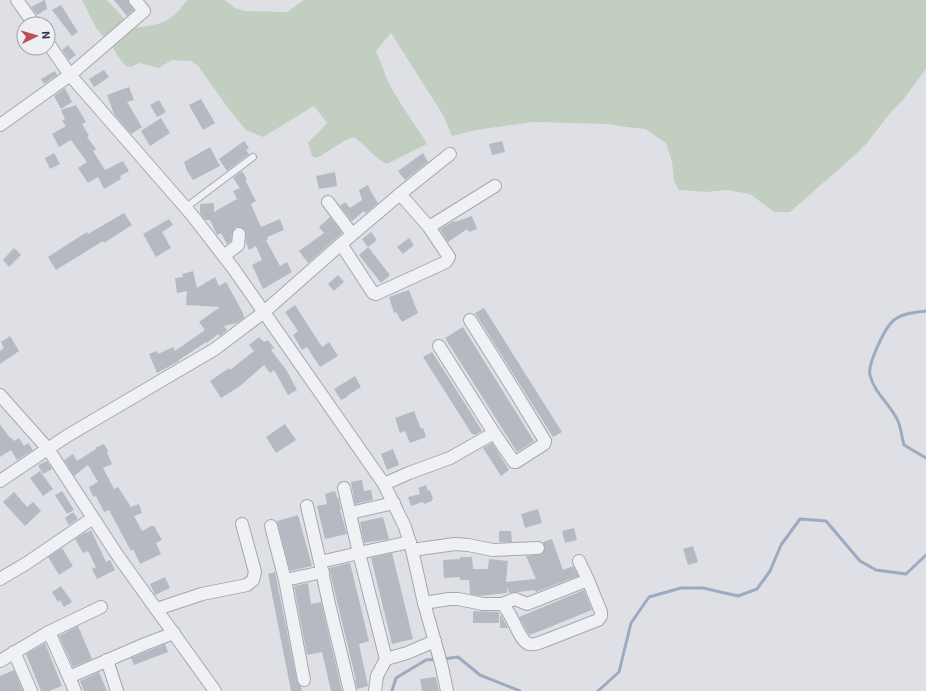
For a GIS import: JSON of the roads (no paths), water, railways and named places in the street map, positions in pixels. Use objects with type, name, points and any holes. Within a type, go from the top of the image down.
[{"type":"street","points":[[17,0],[28,16]]},
{"type":"street","points":[[0,125],[70,75],[144,11],[138,1]]},
{"type":"street","points":[[56,55],[70,75],[185,208],[224,256],[384,484],[405,527],[411,546],[447,691]]},
{"type":"street","points":[[0,481],[67,436],[215,349],[264,312],[352,234],[450,154]]},
{"type":"street","points":[[429,228],[495,186]]},
{"type":"street","points":[[341,244],[373,293],[376,294],[446,262],[449,254],[400,194]]},
{"type":"street","points":[[328,202],[352,234]]},
{"type":"street","points":[[224,256],[238,245],[239,234]]},
{"type":"street","points":[[439,346],[514,462],[544,444],[545,441],[470,320]]},
{"type":"street","points":[[0,394],[48,449],[118,556],[215,691]]},
{"type":"street","points":[[384,484],[450,458],[494,433]]},
{"type":"street","points":[[344,488],[386,659],[377,676],[374,691]]},
{"type":"street","points":[[350,513],[394,503]]},
{"type":"street","points":[[307,506],[350,691]]},
{"type":"street","points":[[0,579],[27,563],[93,518]]},
{"type":"street","points":[[157,609],[202,594],[247,585],[253,580],[255,572],[242,524]]},
{"type":"street","points":[[271,526],[285,580],[304,680]]},
{"type":"street","points":[[285,580],[359,553],[411,546],[455,544],[493,550],[538,548]]},
{"type":"street","points":[[505,606],[522,639],[527,643],[538,643],[598,620],[601,616],[601,612],[580,561]]},
{"type":"street","points":[[424,603],[458,599],[483,604],[505,606],[514,610],[588,580]]},
{"type":"street","points":[[0,661],[49,632],[101,607]]},
{"type":"street","points":[[49,632],[75,691]]},
{"type":"street","points":[[70,677],[107,660],[174,633]]},
{"type":"street","points":[[386,659],[436,646]]},
{"type":"street","points":[[14,652],[31,691]]},
{"type":"street","points":[[107,660],[117,691]]},
{"type":"lane","points":[[185,208],[252,157]]},
{"type":"waterway","points":[[926,311],[905,314],[894,320],[886,330],[874,354],[870,370],[870,375],[875,388],[898,421],[904,445],[926,458]]},
{"type":"waterway","points":[[598,691],[619,672],[631,623],[649,597],[681,588],[703,588],[738,596],[757,589],[770,571],[781,545],[800,519],[826,521],[860,561],[876,570],[906,574],[926,555]]},
{"type":"waterway","points":[[443,659],[458,657],[480,675],[520,691]]},
{"type":"waterway","points":[[392,691],[396,678],[426,660],[438,659]]}]
